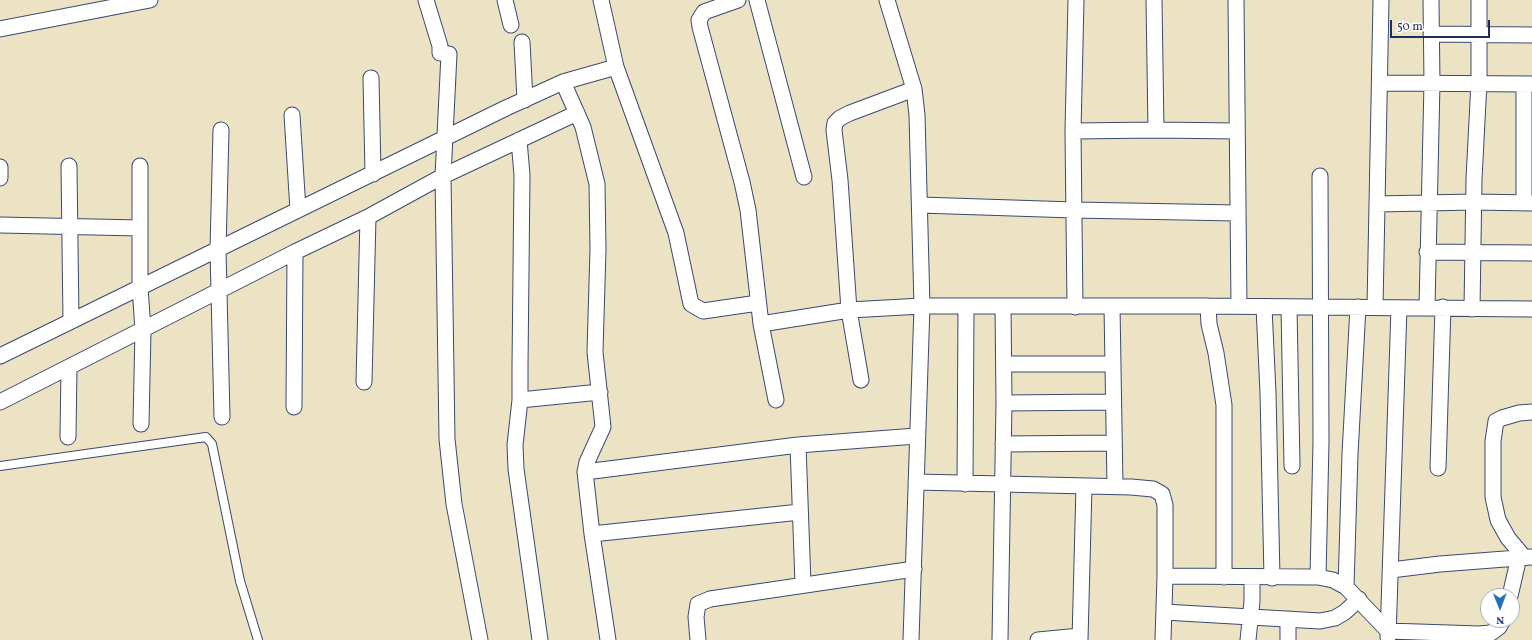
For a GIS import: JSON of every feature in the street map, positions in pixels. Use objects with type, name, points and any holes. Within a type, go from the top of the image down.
[{"type":"street","points":[[0,29],[150,0]]},
{"type":"street","points":[[426,0],[440,46],[444,53],[443,176],[447,439],[454,504],[480,640]]},
{"type":"street","points":[[505,0],[511,25]]},
{"type":"street","points":[[601,0],[616,67],[676,233],[691,304],[703,311],[758,303]]},
{"type":"street","points":[[738,0],[704,12],[699,20],[748,210],[761,324],[776,400]]},
{"type":"street","points":[[757,0],[804,177]]},
{"type":"street","points":[[1075,306],[1073,131],[1076,0]]},
{"type":"street","points":[[1154,0],[1156,130]]},
{"type":"street","points":[[1236,0],[1236,213],[1239,306]]},
{"type":"street","points":[[1375,308],[1380,83],[1380,0]]},
{"type":"street","points":[[1427,308],[1428,203],[1432,83],[1431,0]]},
{"type":"street","points":[[1472,309],[1474,202],[1479,82],[1479,0]]},
{"type":"street","points":[[889,1],[914,89],[920,205],[922,306],[916,436],[914,569],[911,640]]},
{"type":"street","points":[[1431,34],[1532,35]]},
{"type":"street","points":[[522,42],[525,100]]},
{"type":"street","points":[[0,356],[444,138],[563,82],[616,67]]},
{"type":"street","points":[[371,78],[373,174]]},
{"type":"street","points":[[563,82],[577,113],[592,159],[597,184],[598,249],[595,352],[603,427],[587,462],[585,472],[592,534],[608,640]]},
{"type":"street","points":[[1377,204],[1474,202],[1528,203],[1528,84],[1479,82],[1380,83]]},
{"type":"street","points":[[861,380],[849,310],[840,180],[834,130],[835,123],[840,118],[850,113],[914,89]]},
{"type":"street","points":[[0,402],[295,252],[368,217],[443,176],[577,113]]},
{"type":"street","points":[[292,115],[298,210]]},
{"type":"street","points":[[221,130],[218,250],[222,417]]},
{"type":"street","points":[[1073,131],[1156,130],[1237,132]]},
{"type":"street","points":[[519,140],[522,176],[520,400],[515,445],[516,469],[540,640]]},
{"type":"street","points":[[69,166],[71,321]]},
{"type":"street","points":[[140,166],[140,287],[142,330],[141,424]]},
{"type":"street","points":[[0,167],[0,178]]},
{"type":"street","points":[[1318,577],[1321,442],[1320,176]]},
{"type":"street","points":[[920,205],[1236,213]]},
{"type":"street","points":[[364,382],[368,217]]},
{"type":"street","points":[[0,226],[140,228]]},
{"type":"street","points":[[294,407],[295,252]]},
{"type":"street","points":[[1427,252],[1532,253]]},
{"type":"street","points":[[761,324],[849,310],[922,306],[1289,306],[1532,309]]},
{"type":"street","points":[[965,484],[966,306]]},
{"type":"street","points":[[1000,640],[1004,306]]},
{"type":"street","points":[[1112,306],[1114,486]]},
{"type":"street","points":[[1208,306],[1209,324],[1216,353],[1224,405],[1224,577]]},
{"type":"street","points":[[1264,306],[1268,401],[1272,578]]},
{"type":"street","points":[[1289,306],[1292,466]]},
{"type":"street","points":[[1346,587],[1350,454],[1358,307]]},
{"type":"street","points":[[1438,468],[1443,307]]},
{"type":"street","points":[[1388,635],[1399,308]]},
{"type":"street","points":[[1004,364],[1113,364]]},
{"type":"street","points":[[68,438],[69,368]]},
{"type":"street","points":[[520,400],[600,392]]},
{"type":"street","points":[[1004,403],[1113,402]]},
{"type":"street","points":[[1525,557],[1508,538],[1498,520],[1493,497],[1493,441],[1496,421],[1519,413],[1532,412]]},
{"type":"street","points":[[585,472],[798,445],[916,436]]},
{"type":"street","points":[[1003,444],[1113,444]]},
{"type":"street","points":[[798,445],[803,584]]},
{"type":"street","points":[[916,482],[1114,486],[1154,489],[1162,494],[1165,505],[1163,640]]},
{"type":"street","points":[[1038,640],[1080,638],[1084,486]]},
{"type":"street","points":[[592,534],[800,512]]},
{"type":"street","points":[[1391,570],[1440,564],[1525,557]]},
{"type":"street","points":[[1513,588],[1525,557]]},
{"type":"street","points":[[698,640],[696,617],[698,604],[710,599],[803,584],[914,569]]},
{"type":"street","points":[[1165,576],[1272,578],[1318,577],[1333,580],[1346,587],[1359,599],[1388,635]]},
{"type":"street","points":[[1248,640],[1251,617],[1252,577]]},
{"type":"street","points":[[1164,612],[1320,621],[1335,618],[1346,612],[1359,599]]},
{"type":"street","points":[[1288,619],[1288,640]]},
{"type":"street","points":[[1388,635],[1479,634],[1491,633],[1498,628]]},
{"type":"lane","points":[[0,466],[206,437],[212,444],[240,581],[258,640]]}]
